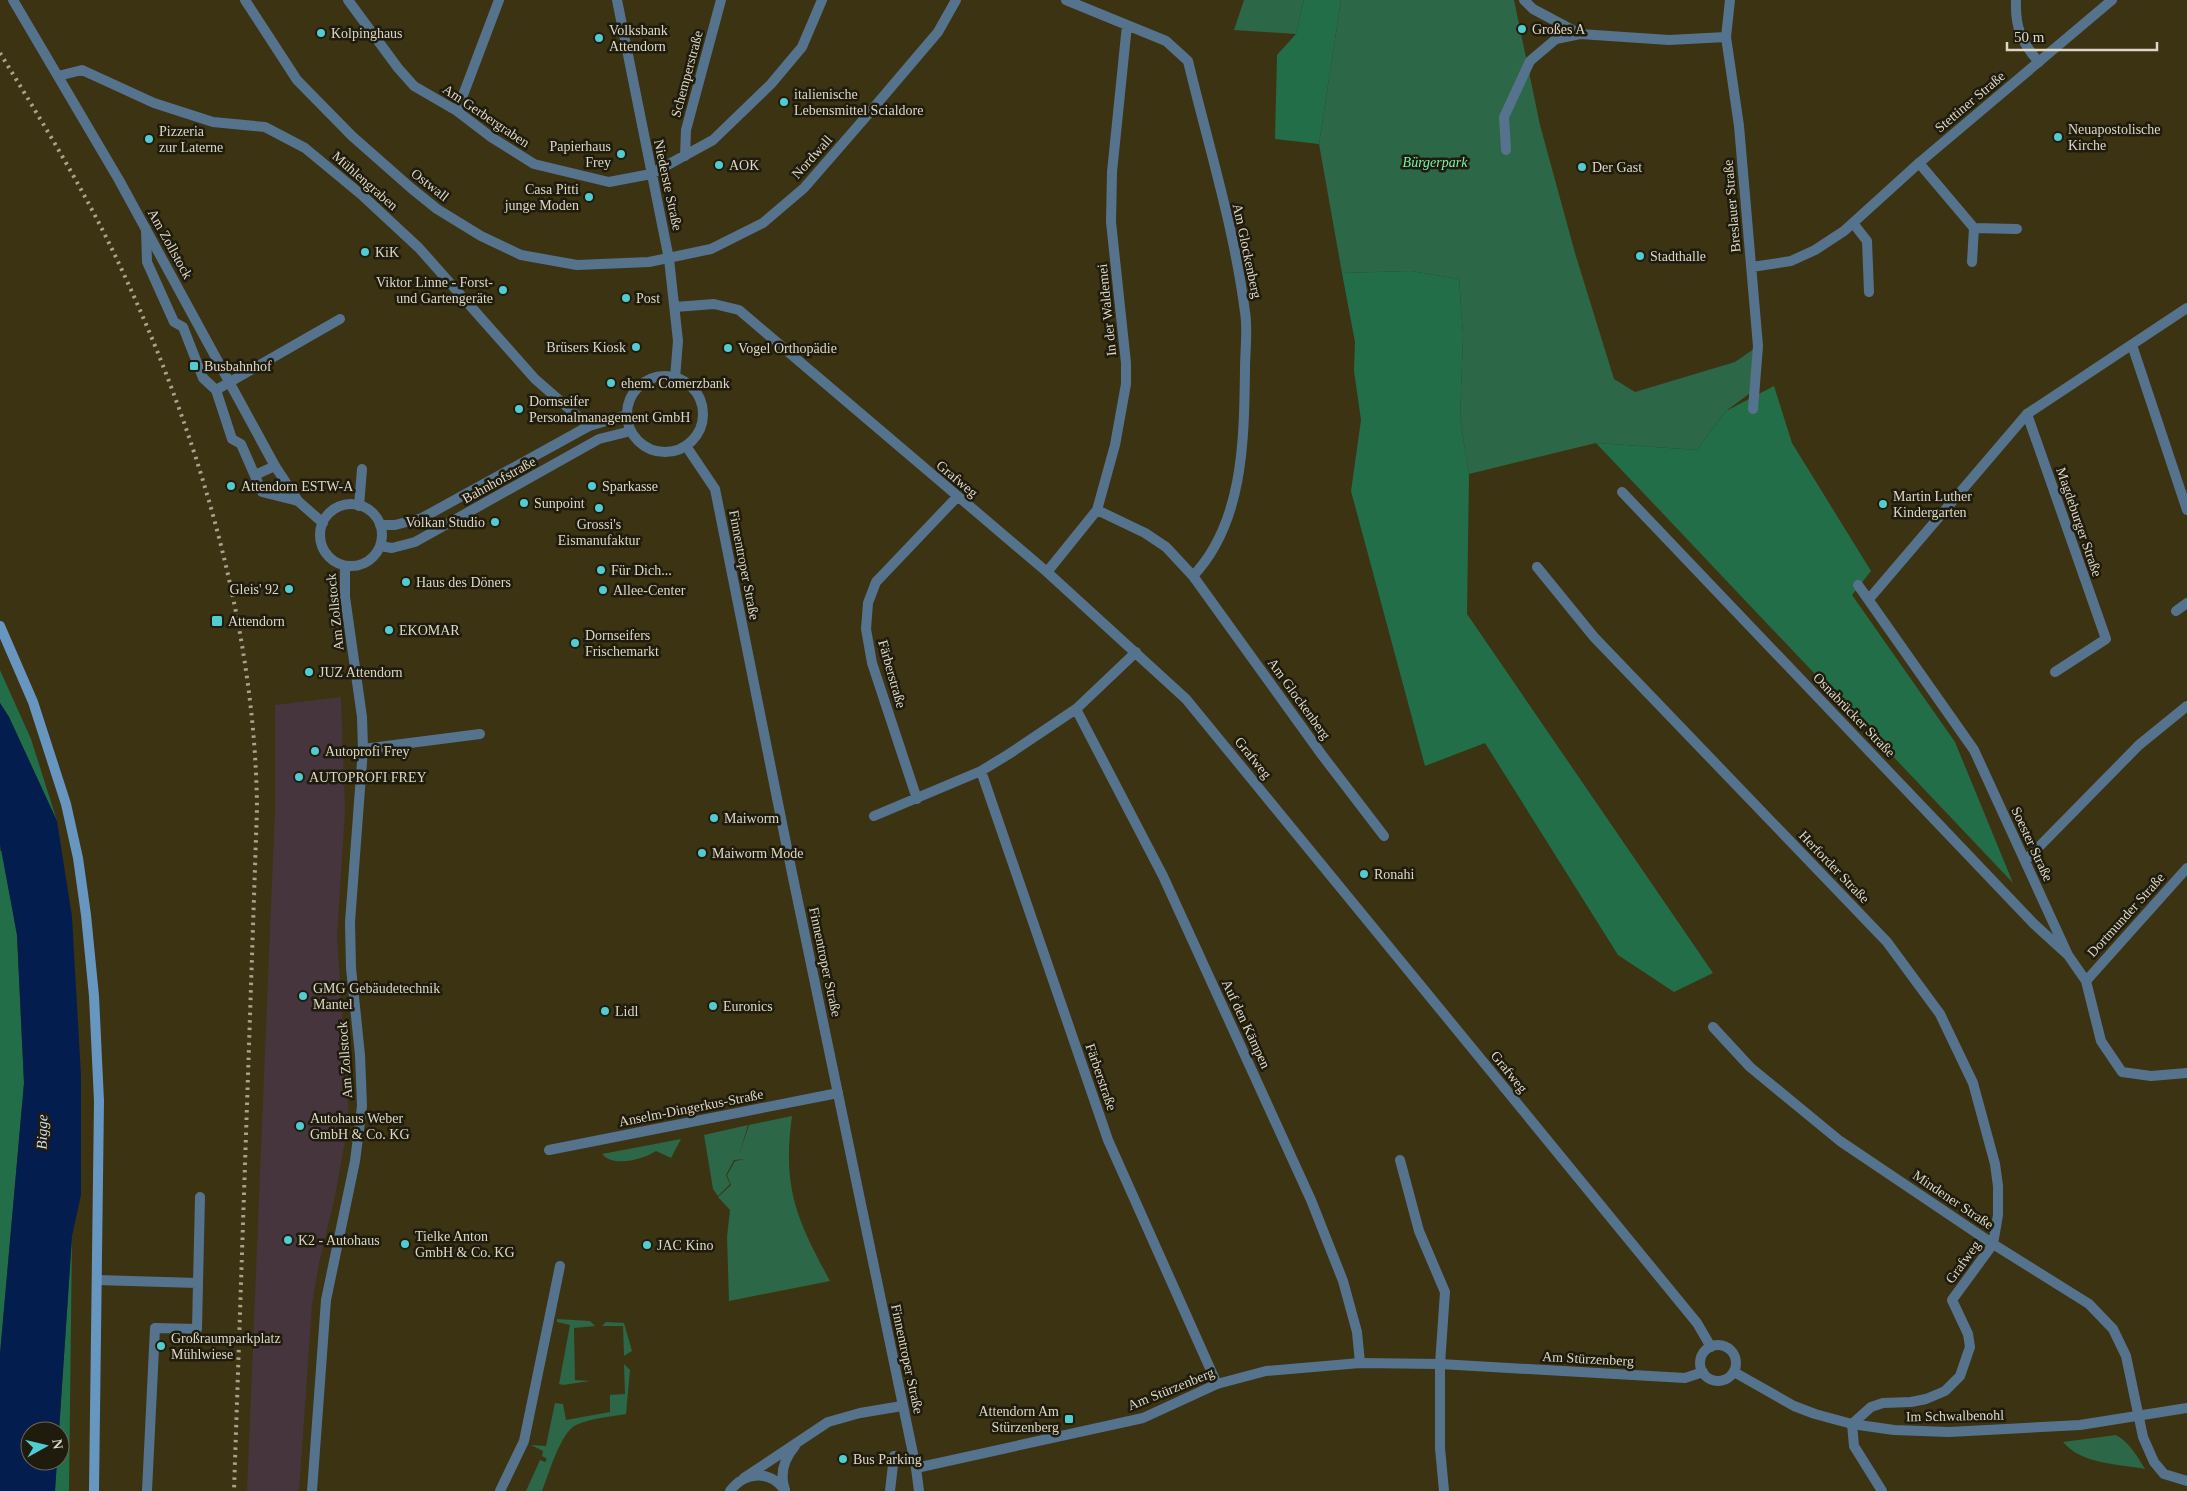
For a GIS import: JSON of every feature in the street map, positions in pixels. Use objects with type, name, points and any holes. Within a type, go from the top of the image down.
[{"type":"main road","points":[[0,626],[33,702],[66,804],[78,858],[86,915],[94,996],[99,1101],[94,1491]]},
{"type":"street","name":"Am Zollstock","points":[[13,0],[146,229],[275,466],[298,500],[323,523]]},
{"type":"street","name":"Ostwall","points":[[245,0],[297,80],[352,136],[437,209],[482,236],[521,256],[577,265],[649,262],[669,259]]},
{"type":"street","name":"Am Gerbergraben","points":[[348,0],[398,68],[414,86],[457,111],[492,137],[534,164],[609,182],[650,174],[713,140],[771,84],[802,47],[822,0]]},
{"type":"street","points":[[457,111],[499,0]]},
{"type":"street","name":"Niederste Straße","points":[[616,0],[650,174],[669,259],[678,341],[675,378]]},
{"type":"street","name":"Schemperstraße","points":[[685,156],[686,130],[721,0]]},
{"type":"street","name":"Nordwall","points":[[669,259],[711,249],[763,223],[804,188],[938,32],[956,0]]},
{"type":"street","name":"Am Glockenberg","points":[[1066,0],[1166,40],[1188,61],[1231,236],[1246,314],[1244,398],[1239,459],[1232,507],[1221,537],[1204,564],[1193,576]]},
{"type":"street","points":[[1524,0],[1533,9],[1580,34]]},
{"type":"street","name":"Breslauer Straße","points":[[1730,0],[1726,37],[1739,126],[1758,346],[1753,409]]},
{"type":"street","points":[[2016,0],[2018,30],[2026,48],[2038,62]]},
{"type":"street","name":"Stettiner Straße","points":[[1752,267],[1790,261],[1815,250],[1853,223],[1920,163],[2112,0]]},
{"type":"street","name":"In der Waldemei","points":[[1047,572],[1097,510],[1115,445],[1126,384],[1126,363],[1111,222],[1112,172],[1128,25]]},
{"type":"street","points":[[1506,150],[1504,117],[1530,62],[1542,49],[1556,39],[1580,34],[1669,40],[1726,37]]},
{"type":"street","name":"Mühlengraben","points":[[58,76],[82,70],[154,103],[213,122],[265,127],[305,148],[327,164],[419,248],[535,379],[589,426]]},
{"type":"street","points":[[1920,163],[1974,228],[1972,262]]},
{"type":"street","points":[[1853,223],[1867,241],[1869,292]]},
{"type":"street","points":[[1974,228],[2017,229]]},
{"type":"street","points":[[146,229],[147,262],[174,322],[184,327],[202,378],[216,390],[232,439],[242,444],[262,492],[298,500]]},
{"type":"street","name":"Grafweg","points":[[675,307],[714,304],[740,310],[1047,572],[1186,699],[1691,1315],[1711,1347]]},
{"type":"street","points":[[1869,599],[2027,414],[2187,308]]},
{"type":"street","points":[[216,390],[340,319]]},
{"type":"street","points":[[184,327],[197,320]]},
{"type":"street","points":[[2132,345],[2187,510]]},
{"type":"street","points":[[663,377],[675,378],[686,383],[695,391],[701,402],[703,414],[701,426],[695,437],[686,446],[668,452],[649,449],[638,442],[631,431],[627,416],[631,398],[642,385],[652,379],[663,377]]},
{"type":"street","name":"Magdeburger Straße","points":[[2027,414],[2106,638],[2055,672]]},
{"type":"street","name":"Bahnhofstraße","points":[[380,525],[395,525],[422,518],[589,426],[627,416]]},
{"type":"street","name":"Bahnhofstraße","points":[[380,546],[392,548],[415,542],[599,439],[631,431]]},
{"type":"street","name":"Finnentroper Straße","points":[[686,446],[715,489],[792,872],[916,1468],[919,1491]]},
{"type":"street","points":[[255,475],[275,466]]},
{"type":"street","points":[[359,506],[362,469]]},
{"type":"street","name":"Osnabrücker Straße","points":[[1622,492],[2027,917],[2068,955]]},
{"type":"street","name":"Färberstraße","points":[[917,799],[872,663],[866,629],[868,603],[876,582],[957,497]]},
{"type":"street","points":[[350,504],[359,506],[372,513],[380,525],[380,546],[376,554],[362,564],[344,566],[329,557],[321,541],[323,523],[334,510],[350,504]]},
{"type":"street","name":"Am Glockenberg","points":[[1097,510],[1144,532],[1166,547],[1193,576],[1322,755],[1384,836]]},
{"type":"street","name":"Am Zollstock","points":[[312,1491],[326,1300],[355,1161],[361,1114],[362,1074],[351,968],[350,922],[363,749],[362,717],[345,597],[344,566]]},
{"type":"street","name":"Herforder Straße","points":[[1537,567],[1594,637],[1887,942],[1940,1014],[1974,1083],[1995,1164],[1998,1186],[1998,1216],[1993,1244]]},
{"type":"street","name":"Soester Straße","points":[[1858,585],[1974,750],[2068,955],[2086,981],[2100,1041],[2122,1072],[2151,1076],[2187,1073]]},
{"type":"street","points":[[2176,611],[2187,603]]},
{"type":"street","points":[[874,816],[981,771],[1009,754],[1076,709],[1136,652]]},
{"type":"street","points":[[2025,861],[2139,745],[2187,706]]},
{"type":"street","name":"Auf den Kämpen","points":[[1076,709],[1163,876],[1311,1200],[1342,1281],[1357,1332],[1360,1363]]},
{"type":"street","points":[[363,749],[480,734]]},
{"type":"street","name":"Färberstraße","points":[[981,771],[1108,1140],[1217,1384]]},
{"type":"street","name":"Dortmunder Straße","points":[[2086,981],[2187,868]]},
{"type":"street","name":"Mindener Straße","points":[[1713,1027],[1750,1066],[1840,1141],[1993,1244],[2089,1304],[2113,1328],[2126,1356],[2143,1437],[2154,1462],[2164,1474],[2187,1481]]},
{"type":"street","name":"Anselm-Dingerkus-Straße","points":[[549,1150],[838,1093]]},
{"type":"street","points":[[1400,1160],[1420,1231],[1445,1292],[1440,1364],[1440,1448],[1444,1491]]},
{"type":"street","points":[[147,1491],[154,1328],[197,1329],[200,1197]]},
{"type":"street","name":"Grafweg","points":[[1852,1424],[1871,1407],[1883,1403],[1926,1400],[1945,1391],[1960,1376],[1970,1347],[1968,1334],[1952,1300],[1993,1244]]},
{"type":"street","points":[[500,1491],[524,1441],[560,1266]]},
{"type":"street","points":[[97,1280],[198,1283]]},
{"type":"street","points":[[1722,1346],[1732,1351],[1736,1361],[1734,1372],[1727,1379],[1716,1381],[1706,1377],[1703,1372],[1701,1358],[1711,1347],[1722,1346]]},
{"type":"street","name":"Am Stürzenberg","points":[[916,1468],[1143,1418],[1217,1384],[1266,1371],[1360,1363],[1440,1364],[1685,1378],[1703,1372]]},
{"type":"street","name":"Im Schwalbenohl","points":[[1734,1372],[1794,1406],[1815,1414],[1852,1424],[1894,1430],[1949,1432],[2080,1425],[2187,1408]]},
{"type":"street","points":[[730,1491],[744,1478],[824,1424],[839,1418],[902,1406]]},
{"type":"street","points":[[1852,1424],[1854,1446],[1882,1491]]},
{"type":"street","points":[[785,1490],[782,1477],[784,1464],[801,1438]]},
{"type":"street","points":[[890,1491],[894,1456]]},
{"type":"street","points":[[744,1478],[764,1475],[772,1478],[785,1490]]},
{"type":"shaded area","points":[[341,697],[345,810],[337,937],[349,1119],[312,1304],[299,1491],[247,1491],[275,809],[275,705]]},
{"type":"green space","points":[[1244,0],[1304,0],[1296,34],[1234,30]]},
{"type":"green space","points":[[1304,0],[1341,0],[1319,144],[1275,139],[1277,55],[1296,34]]},
{"type":"green space","name":"Bürgerpark","points":[[1341,0],[1514,0],[1540,125],[1575,253],[1614,379],[1635,392],[1735,362],[1758,346],[1753,391],[1726,411],[1697,450],[1596,443],[1469,474],[1460,419],[1463,335],[1459,279],[1411,271],[1342,273],[1319,144]]},
{"type":"green space","points":[[1411,271],[1459,279],[1463,335],[1460,419],[1469,474],[1467,614],[1713,973],[1674,992],[1618,955],[1485,743],[1425,766],[1351,491],[1361,420],[1354,371],[1355,342],[1342,273]]},
{"type":"green space","points":[[1774,386],[1792,443],[1871,571],[1852,595],[1955,742],[2013,883],[1596,443],[1697,450],[1726,411]]},
{"type":"green space","points":[[0,670],[31,739],[57,821],[9,717],[0,703]]},
{"type":"green space","points":[[0,851],[2,851],[17,935],[24,1083],[0,1354]]},
{"type":"green space","points":[[792,1116],[789,1164],[795,1203],[809,1240],[830,1281],[729,1301],[727,1237],[730,1210],[718,1197],[731,1185],[727,1175],[735,1161],[746,1159],[734,1160],[726,1175],[730,1184],[718,1196],[713,1189],[704,1135],[748,1125],[740,1152],[749,1125]]},
{"type":"green space","points":[[681,1139],[671,1158],[656,1151],[629,1161],[614,1161],[602,1154]]},
{"type":"green space","points":[[72,1236],[70,1421],[60,1421]]},
{"type":"green space","points":[[557,1319],[590,1321],[595,1326],[574,1328],[575,1380],[590,1381],[559,1384],[570,1325],[557,1322]]},
{"type":"green space","points":[[606,1322],[624,1323],[632,1351],[624,1356],[623,1326],[602,1326]]},
{"type":"green space","points":[[624,1364],[630,1370],[626,1414],[588,1421],[570,1429],[560,1445],[542,1491],[526,1491],[540,1460],[545,1462],[547,1459],[542,1456],[543,1451],[531,1445],[546,1446],[555,1403],[563,1404],[566,1420],[610,1412],[610,1395],[625,1394]]},
{"type":"green space","points":[[2116,1435],[2129,1446],[2145,1469],[2090,1459],[2080,1455],[2063,1442]]},
{"type":"green space","points":[[56,1471],[69,1471],[69,1491],[55,1491]]},
{"type":"water","name":"Bigge","points":[[0,703],[9,717],[57,821],[72,917],[81,1076],[81,1195],[72,1236],[60,1421],[20,1421],[20,1471],[56,1471],[55,1491],[0,1491],[0,1354],[24,1083],[17,935],[0,844]]},
{"type":"railway","points":[[0,53],[57,147],[97,219],[139,309],[167,377],[192,447],[214,518],[231,590],[245,663],[254,736],[257,808],[234,1491]]},
{"type":"place","name":"Großes A","points":[[1522,29]]},
{"type":"place","name":"Kolpinghaus","points":[[321,33]]},
{"type":"place","name":"Volksbank Attendorn","points":[[599,38]]},
{"type":"place","name":"italienische Lebensmittel Scialdore","points":[[784,102]]},
{"type":"place","name":"Neuapostolische Kirche","points":[[2058,137]]},
{"type":"place","name":"Pizzeria zur Laterne","points":[[149,139]]},
{"type":"place","name":"Papierhaus Frey","points":[[621,154]]},
{"type":"place","name":"AOK","points":[[719,165]]},
{"type":"place","name":"Der Gast","points":[[1582,167]]},
{"type":"place","name":"Casa Pitti junge Moden","points":[[589,197]]},
{"type":"place","name":"KiK","points":[[365,252]]},
{"type":"place","name":"Stadthalle","points":[[1640,256]]},
{"type":"place","name":"Viktor Linne - Forst- und Gartengeräte","points":[[503,290]]},
{"type":"place","name":"Post","points":[[626,298]]},
{"type":"place","name":"Brüsers Kiosk","points":[[636,347]]},
{"type":"place","name":"Vogel Orthopädie","points":[[728,348]]},
{"type":"place","name":"Busbahnhof","points":[[194,366]]},
{"type":"place","name":"ehem. Comerzbank","points":[[611,383]]},
{"type":"place","name":"Dornseifer Personalmanagement GmbH","points":[[519,409]]},
{"type":"place","name":"Attendorn ESTW-A","points":[[231,486]]},
{"type":"place","name":"Sparkasse","points":[[592,486]]},
{"type":"place","name":"Sunpoint","points":[[524,503]]},
{"type":"place","name":"Martin Luther Kindergarten","points":[[1883,504]]},
{"type":"place","name":"Grossi's Eismanufaktur","points":[[599,508]]},
{"type":"place","name":"Volkan Studio","points":[[495,522]]},
{"type":"place","name":"Für Dich...","points":[[601,570]]},
{"type":"place","name":"Haus des Döners","points":[[406,582]]},
{"type":"place","name":"Gleis' 92","points":[[289,589]]},
{"type":"place","name":"Allee-Center","points":[[603,590]]},
{"type":"place","name":"Attendorn","points":[[217,621]]},
{"type":"place","name":"EKOMAR","points":[[389,630]]},
{"type":"place","name":"Dornseifers Frischemarkt","points":[[575,643]]},
{"type":"place","name":"JUZ Attendorn","points":[[309,672]]},
{"type":"place","name":"Autoprofi Frey","points":[[315,751]]},
{"type":"place","name":"AUTOPROFI FREY","points":[[299,777]]},
{"type":"place","name":"Maiworm","points":[[714,818]]},
{"type":"place","name":"Maiworm Mode","points":[[702,853]]},
{"type":"place","name":"Ronahi","points":[[1364,874]]},
{"type":"place","name":"GMG Gebäudetechnik Mantel","points":[[303,996]]},
{"type":"place","name":"Euronics","points":[[713,1006]]},
{"type":"place","name":"Lidl","points":[[605,1011]]},
{"type":"place","name":"Autohaus Weber GmbH & Co. KG","points":[[300,1126]]},
{"type":"place","name":"K2 - Autohaus","points":[[288,1240]]},
{"type":"place","name":"Tielke Anton GmbH & Co. KG","points":[[405,1244]]},
{"type":"place","name":"JAC Kino","points":[[647,1245]]},
{"type":"place","name":"Großraumparkplatz Mühlwiese","points":[[161,1346]]},
{"type":"place","name":"Attendorn Am Stürzenberg","points":[[1069,1419]]},
{"type":"place","name":"Bus Parking","points":[[843,1459]]}]
